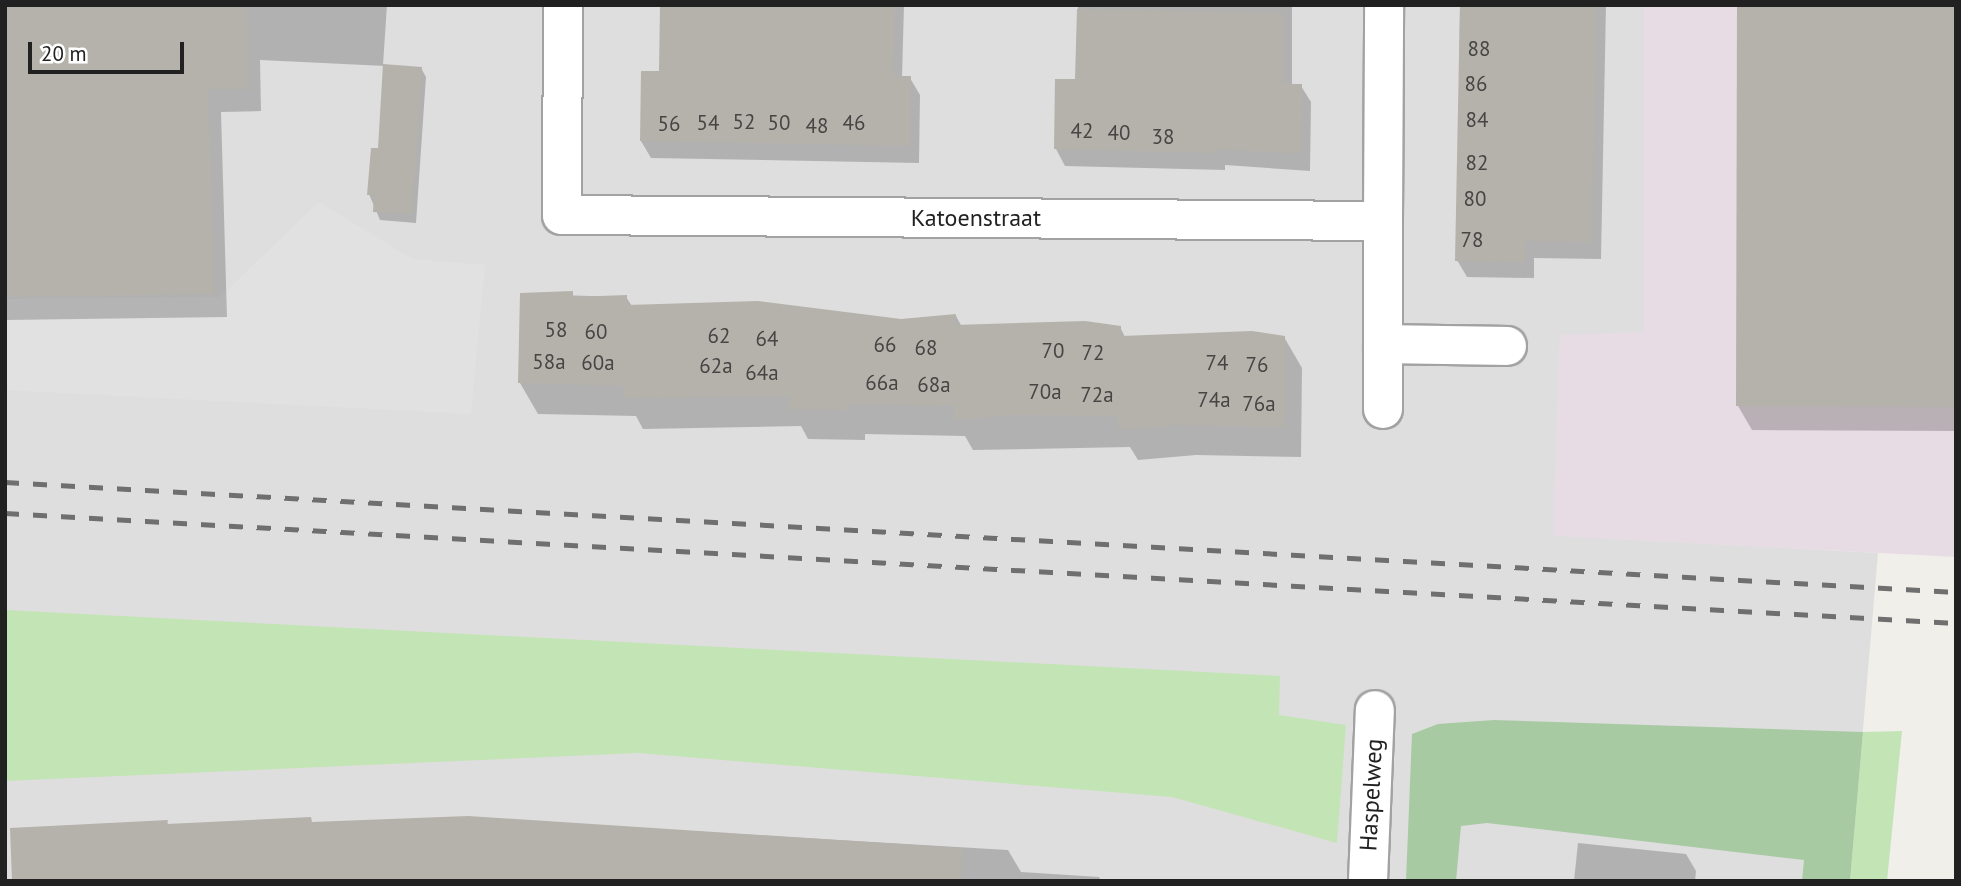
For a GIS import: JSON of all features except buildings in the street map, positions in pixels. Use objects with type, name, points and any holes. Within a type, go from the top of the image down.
[{"type":"street","name":"Katoenstraat","points":[[563,5],[562,215],[1383,221]]},
{"type":"street","points":[[1383,409],[1384,5]]},
{"type":"street","points":[[1383,344],[1507,346]]},
{"type":"street","name":"Haspelweg","points":[[1368,881],[1376,710]]},
{"type":"shaded area","points":[[5,5],[1644,5],[1644,332],[1553,535],[1878,553],[1850,881],[5,881]]},
{"type":"shaded area","points":[[1644,5],[1956,5],[1956,557],[1553,536],[1560,335],[1644,332]]},
{"type":"shaded area","points":[[319,202],[412,259],[485,265],[471,414],[5,390],[5,299],[220,297]]},
{"type":"green space","points":[[5,610],[1280,676],[1279,715],[1346,725],[1337,843],[1172,797],[638,753],[5,781]]},
{"type":"green space","points":[[1494,720],[1863,732],[1850,881],[1802,881],[1804,860],[1487,823],[1461,826],[1456,881],[1406,881],[1412,734],[1438,724]]},
{"type":"green space","points":[[1902,731],[1887,881],[1850,881],[1863,732]]},
{"type":"railway","points":[[5,482],[1956,592]]},
{"type":"railway","points":[[5,513],[1956,623]]}]
